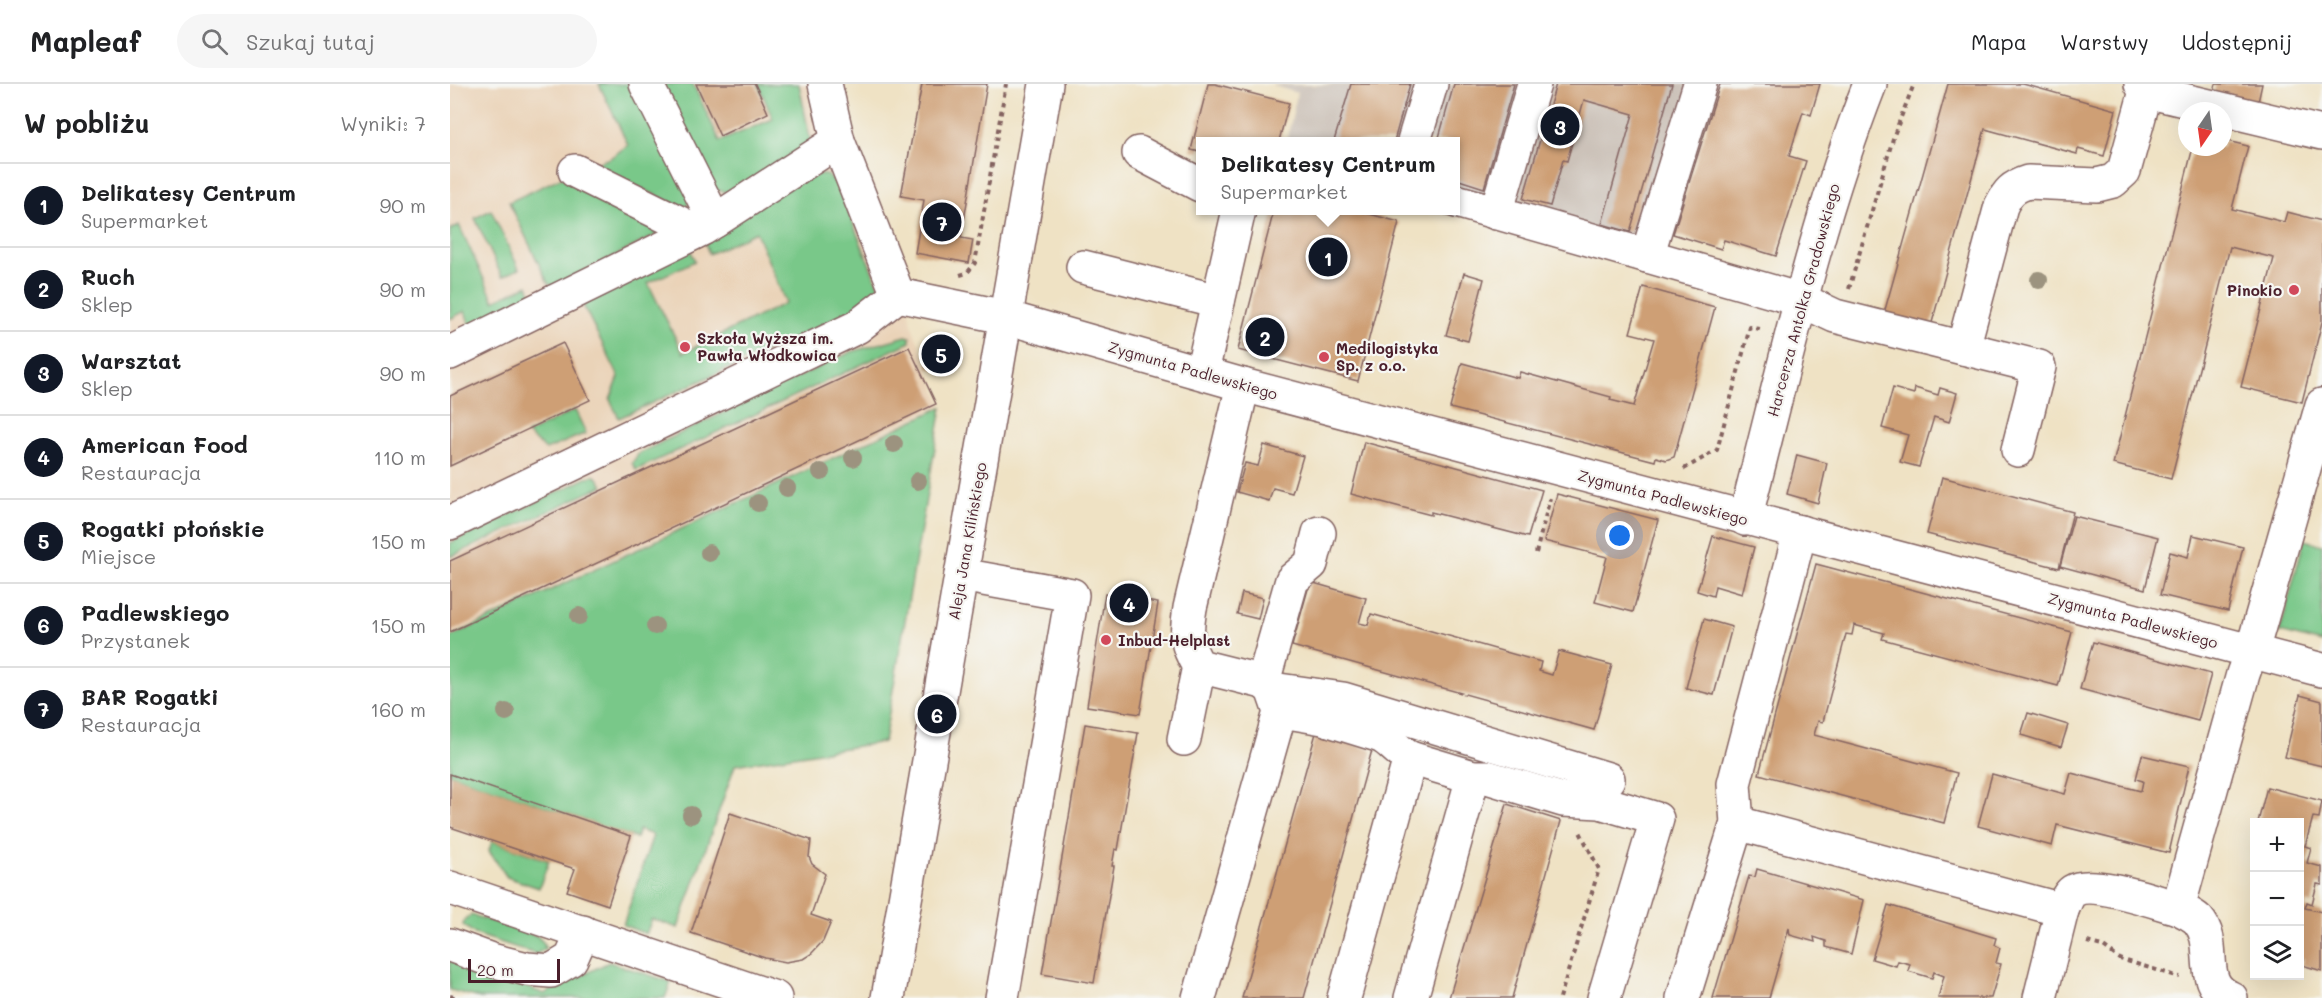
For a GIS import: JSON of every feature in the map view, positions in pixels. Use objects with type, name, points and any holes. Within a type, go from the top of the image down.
[{"type":"street","points":[[646,84],[706,226]]},
{"type":"street","points":[[450,523],[857,327],[898,295],[838,141],[825,84]]},
{"type":"street","name":"Aleja Jana Kilińskiego","points":[[888,998],[1046,84]]},
{"type":"street","points":[[1415,137],[1431,84]]},
{"type":"street","points":[[1496,213],[1534,84]]},
{"type":"street","points":[[1647,256],[1700,84]]},
{"type":"street","name":"Harcerza Antolka Gradowskiego","points":[[1745,519],[1801,300],[1841,165],[1870,84]]},
{"type":"street","points":[[1963,348],[2001,206],[2008,191],[2028,182],[2097,184],[2113,181],[2124,171],[2144,88],[2322,133]]},
{"type":"street","points":[[450,353],[706,226],[838,141]]},
{"type":"street","points":[[1139,153],[1196,183]]},
{"type":"street","points":[[575,171],[706,226]]},
{"type":"street","points":[[1460,202],[1801,300],[1835,315],[2039,367],[2018,450]]},
{"type":"street","points":[[1202,372],[1238,215]]},
{"type":"street","points":[[1083,267],[1218,301]]},
{"type":"street","name":"Zygmunta Padlewskiego","points":[[898,295],[1005,317],[1243,385],[2322,670]]},
{"type":"street","points":[[1243,385],[1187,629],[1188,650],[1199,666],[1272,694],[1323,718],[1381,736],[1389,740],[1399,752],[1410,758],[1473,777],[1487,777],[1563,800],[1600,802],[1657,819],[1604,998]]},
{"type":"street","points":[[2178,908],[2243,674],[2252,651],[2322,405]]},
{"type":"street","points":[[1683,998],[1737,823],[1734,784],[1800,532]]},
{"type":"street","points":[[1199,998],[1272,694],[1292,580],[1311,564],[1319,533]]},
{"type":"street","points":[[961,575],[1072,595],[1002,998]]},
{"type":"street","points":[[1184,739],[1199,666]]},
{"type":"street","points":[[1272,694],[1343,699],[1608,779]]},
{"type":"street","points":[[1344,998],[1410,758]]},
{"type":"street","points":[[1411,998],[1473,777]]},
{"type":"street","points":[[1737,823],[2059,922]]},
{"type":"street","points":[[2040,998],[2059,922],[2070,892],[2084,886],[2099,887],[2178,908],[2198,920],[2206,934],[2222,992]]},
{"type":"street","points":[[450,888],[775,998]]},
{"type":"street","points":[[450,945],[491,960],[527,969],[551,971],[571,959],[583,932]]},
{"type":"path","points":[[956,276],[967,273],[975,263],[1006,84]]},
{"type":"path","points":[[1835,315],[1847,297],[1894,135],[1914,84]]},
{"type":"path","points":[[1536,553],[1558,469]]},
{"type":"path","points":[[1560,998],[1599,869],[1575,824]]},
{"type":"path","points":[[2059,922],[2120,959],[2222,992]]},
{"type":"path","points":[[450,996],[457,998]]},
{"type":"shaded area","name":"Szkoła Wyższa im. Pawła Włodkowica","points":[[450,84],[843,84],[846,123],[898,268],[912,326],[942,407],[450,637]]},
{"type":"shaded area","points":[[1700,84],[1647,256],[1460,200],[1460,137],[1288,137],[1297,93],[1271,85]]},
{"type":"green space","points":[[599,84],[634,84],[689,199],[688,205],[684,208],[598,169],[599,162],[610,158],[628,145]]},
{"type":"green space","points":[[657,84],[693,84],[720,141],[773,119],[758,84],[799,84],[811,144],[730,193],[712,189]]},
{"type":"green space","points":[[817,174],[827,175],[837,184],[880,290],[845,315],[619,418],[610,400],[619,377],[580,299],[689,247],[695,261],[648,283],[683,353],[786,303],[756,232],[709,254],[704,240],[797,181]]},
{"type":"green space","points":[[562,177],[662,232],[554,287],[548,283],[509,202]]},
{"type":"green space","points":[[491,210],[519,269],[502,277],[475,218]]},
{"type":"green space","points":[[459,225],[494,301],[528,285],[532,295],[471,329],[465,311],[450,319],[450,230]]},
{"type":"green space","points":[[906,336],[910,337],[910,342],[636,470],[632,463],[639,453],[851,352]]},
{"type":"green space","points":[[942,407],[884,742],[735,765],[678,928],[652,919],[646,934],[623,925],[653,835],[639,830],[636,838],[450,774],[450,637]]},
{"type":"green space","points":[[575,410],[586,433],[546,450],[527,434]]},
{"type":"green space","points":[[593,475],[603,486],[450,557],[450,543]]},
{"type":"green space","points":[[2304,540],[2322,545],[2322,643],[2280,632]]},
{"type":"green space","points":[[492,841],[549,861],[539,888],[507,877],[489,851]]},
{"type":"green space","points":[[472,915],[537,936],[544,943],[545,949],[536,954],[475,934],[463,925],[465,919]]},
{"type":"green space","points":[[450,957],[544,994],[609,962],[671,982],[665,998],[480,998],[450,990]]},
{"type":"building","points":[[696,84],[755,84],[768,113],[720,136]]},
{"type":"building","points":[[922,84],[987,84],[961,238],[973,240],[969,263],[915,253],[924,200],[901,196]]},
{"type":"building","points":[[1208,84],[1289,103],[1280,137],[1196,137],[1196,151],[1191,150]]},
{"type":"building","points":[[1351,84],[1410,84],[1395,137],[1335,137]]},
{"type":"building","points":[[1454,84],[1514,84],[1484,188],[1460,180],[1460,137],[1439,137]]},
{"type":"building","points":[[1556,84],[1672,84],[1630,232],[1602,224],[1633,114],[1584,100],[1567,161],[1563,160],[1550,206],[1523,199]]},
{"type":"building","points":[[1720,84],[1820,84],[1811,115],[1803,112],[1789,156],[1806,161],[1776,256],[1724,240],[1721,249],[1673,234]]},
{"type":"building","points":[[1948,84],[2023,84],[2116,110],[2104,156],[2078,149],[2077,154],[1985,129],[1930,330],[1883,317]]},
{"type":"building","points":[[2216,84],[2262,84],[2257,107],[2213,95]]},
{"type":"building","points":[[2232,142],[2248,146],[2232,209],[2284,222],[2287,212],[2322,221],[2322,322],[2302,402],[2241,387],[2274,258],[2230,247],[2171,479],[2113,464],[2191,156],[2232,156]]},
{"type":"building","points":[[1273,215],[1373,215],[1399,222],[1358,381],[1238,350]]},
{"type":"building","points":[[1464,273],[1484,279],[1468,341],[1446,335]]},
{"type":"building","points":[[1643,287],[1715,307],[1674,457],[1666,460],[1656,457],[1655,461],[1450,408],[1462,363],[1518,378],[1520,372],[1611,397],[1610,400],[1634,406],[1654,339],[1630,333]]},
{"type":"building","points":[[933,336],[955,340],[949,372],[928,368]]},
{"type":"building","points":[[563,343],[590,400],[450,466],[450,396]]},
{"type":"building","points":[[909,347],[936,404],[450,632],[450,561]]},
{"type":"building","points":[[1893,388],[1914,394],[1915,388],[1938,395],[1940,388],[1957,393],[1949,422],[1934,417],[1919,467],[1900,462],[1908,435],[1882,428]]},
{"type":"building","points":[[1364,442],[1542,490],[1528,537],[1351,494]]},
{"type":"building","points":[[1264,445],[1303,456],[1292,493],[1273,488],[1269,501],[1237,492],[1245,463],[1258,466]]},
{"type":"building","points":[[1797,455],[1827,463],[1818,503],[1787,494]]},
{"type":"building","points":[[1942,477],[2073,512],[2059,568],[1927,534]]},
{"type":"building","points":[[1557,494],[1658,520],[1633,612],[1595,602],[1607,557],[1544,541]]},
{"type":"building","points":[[2074,516],[2158,537],[2145,589],[2060,566]]},
{"type":"building","points":[[2193,535],[2243,547],[2228,611],[2160,595],[2170,552],[2188,557]]},
{"type":"building","points":[[1713,536],[1754,547],[1742,594],[1715,586],[1713,596],[1697,591]]},
{"type":"building","points":[[1816,564],[2072,632],[2058,686],[1882,639],[1884,633],[1854,625],[1852,635],[1846,634],[1823,722],[1818,721],[1814,735],[1957,773],[1944,823],[1759,774]]},
{"type":"building","points":[[1310,582],[1366,598],[1359,623],[1368,625],[1371,614],[1541,662],[1539,671],[1552,675],[1559,651],[1612,665],[1594,730],[1292,646]]},
{"type":"building","points":[[1242,593],[1263,598],[1258,619],[1237,614]]},
{"type":"building","points":[[1105,594],[1158,603],[1140,714],[1087,706]]},
{"type":"building","points":[[1704,619],[1732,627],[1714,695],[1686,688]]},
{"type":"building","points":[[2093,642],[2211,674],[2198,721],[2080,689]]},
{"type":"building","points":[[2300,695],[2322,701],[2322,766],[2285,757]]},
{"type":"building","points":[[2028,713],[2068,725],[2061,747],[2021,735]]},
{"type":"building","points":[[1085,724],[1138,733],[1118,850],[1115,849],[1112,866],[1114,866],[1094,983],[1042,974]]},
{"type":"building","points":[[1316,733],[1372,750],[1304,998],[1242,998]]},
{"type":"building","points":[[2142,755],[2189,766],[2169,853],[2057,825],[2052,846],[1978,826],[1992,774],[2065,794],[2071,773],[2141,791],[2143,781],[2136,779]]},
{"type":"building","points":[[450,774],[631,836],[608,905],[567,891],[575,869],[450,827]]},
{"type":"building","points":[[2267,787],[2322,801],[2319,818],[2313,817],[2305,846],[2311,848],[2307,863],[2322,867],[2322,885],[2317,884],[2312,904],[2307,902],[2305,908],[2322,912],[2322,971],[2304,966],[2304,818],[2259,818]]},
{"type":"building","points":[[1507,804],[1561,821],[1512,998],[1449,998]]},
{"type":"building","points":[[730,813],[811,840],[809,857],[812,864],[825,874],[811,915],[831,922],[823,941],[803,959],[786,962],[765,958],[691,933]]},
{"type":"building","points":[[1757,869],[1864,900],[1851,954],[1826,947],[1826,941],[1814,937],[1815,942],[1790,935],[1789,928],[1769,998],[1713,998],[1749,876],[1755,877]]},
{"type":"building","points":[[1888,905],[1996,938],[1994,945],[2000,948],[1996,963],[2001,964],[1991,998],[1938,998],[1944,976],[1934,972],[1932,978],[1908,971],[1910,964],[1898,961],[1896,966],[1872,959]]},
{"type":"place","name":"Warsztat","points":[[1560,126]]},
{"type":"place","name":"BAR Rogatki","points":[[942,222]]},
{"type":"place","name":"Delikatesy Centrum","points":[[1328,257]]},
{"type":"place","name":"Pinokio","points":[[2294,290]]},
{"type":"place","name":"Ruch","points":[[1265,337]]},
{"type":"place","name":"Szkoła Wyższa im. Pawła Włodkowica","points":[[685,347]]},
{"type":"place","name":"Rogatki płońskie","points":[[941,354]]},
{"type":"place","name":"Medilogistyka Sp. z o.o.","points":[[1324,357]]},
{"type":"place","name":"American Food","points":[[1129,603]]},
{"type":"place","name":"Inbud-Helplast","points":[[1106,640]]},
{"type":"place","name":"Padlewskiego","points":[[937,714]]}]
